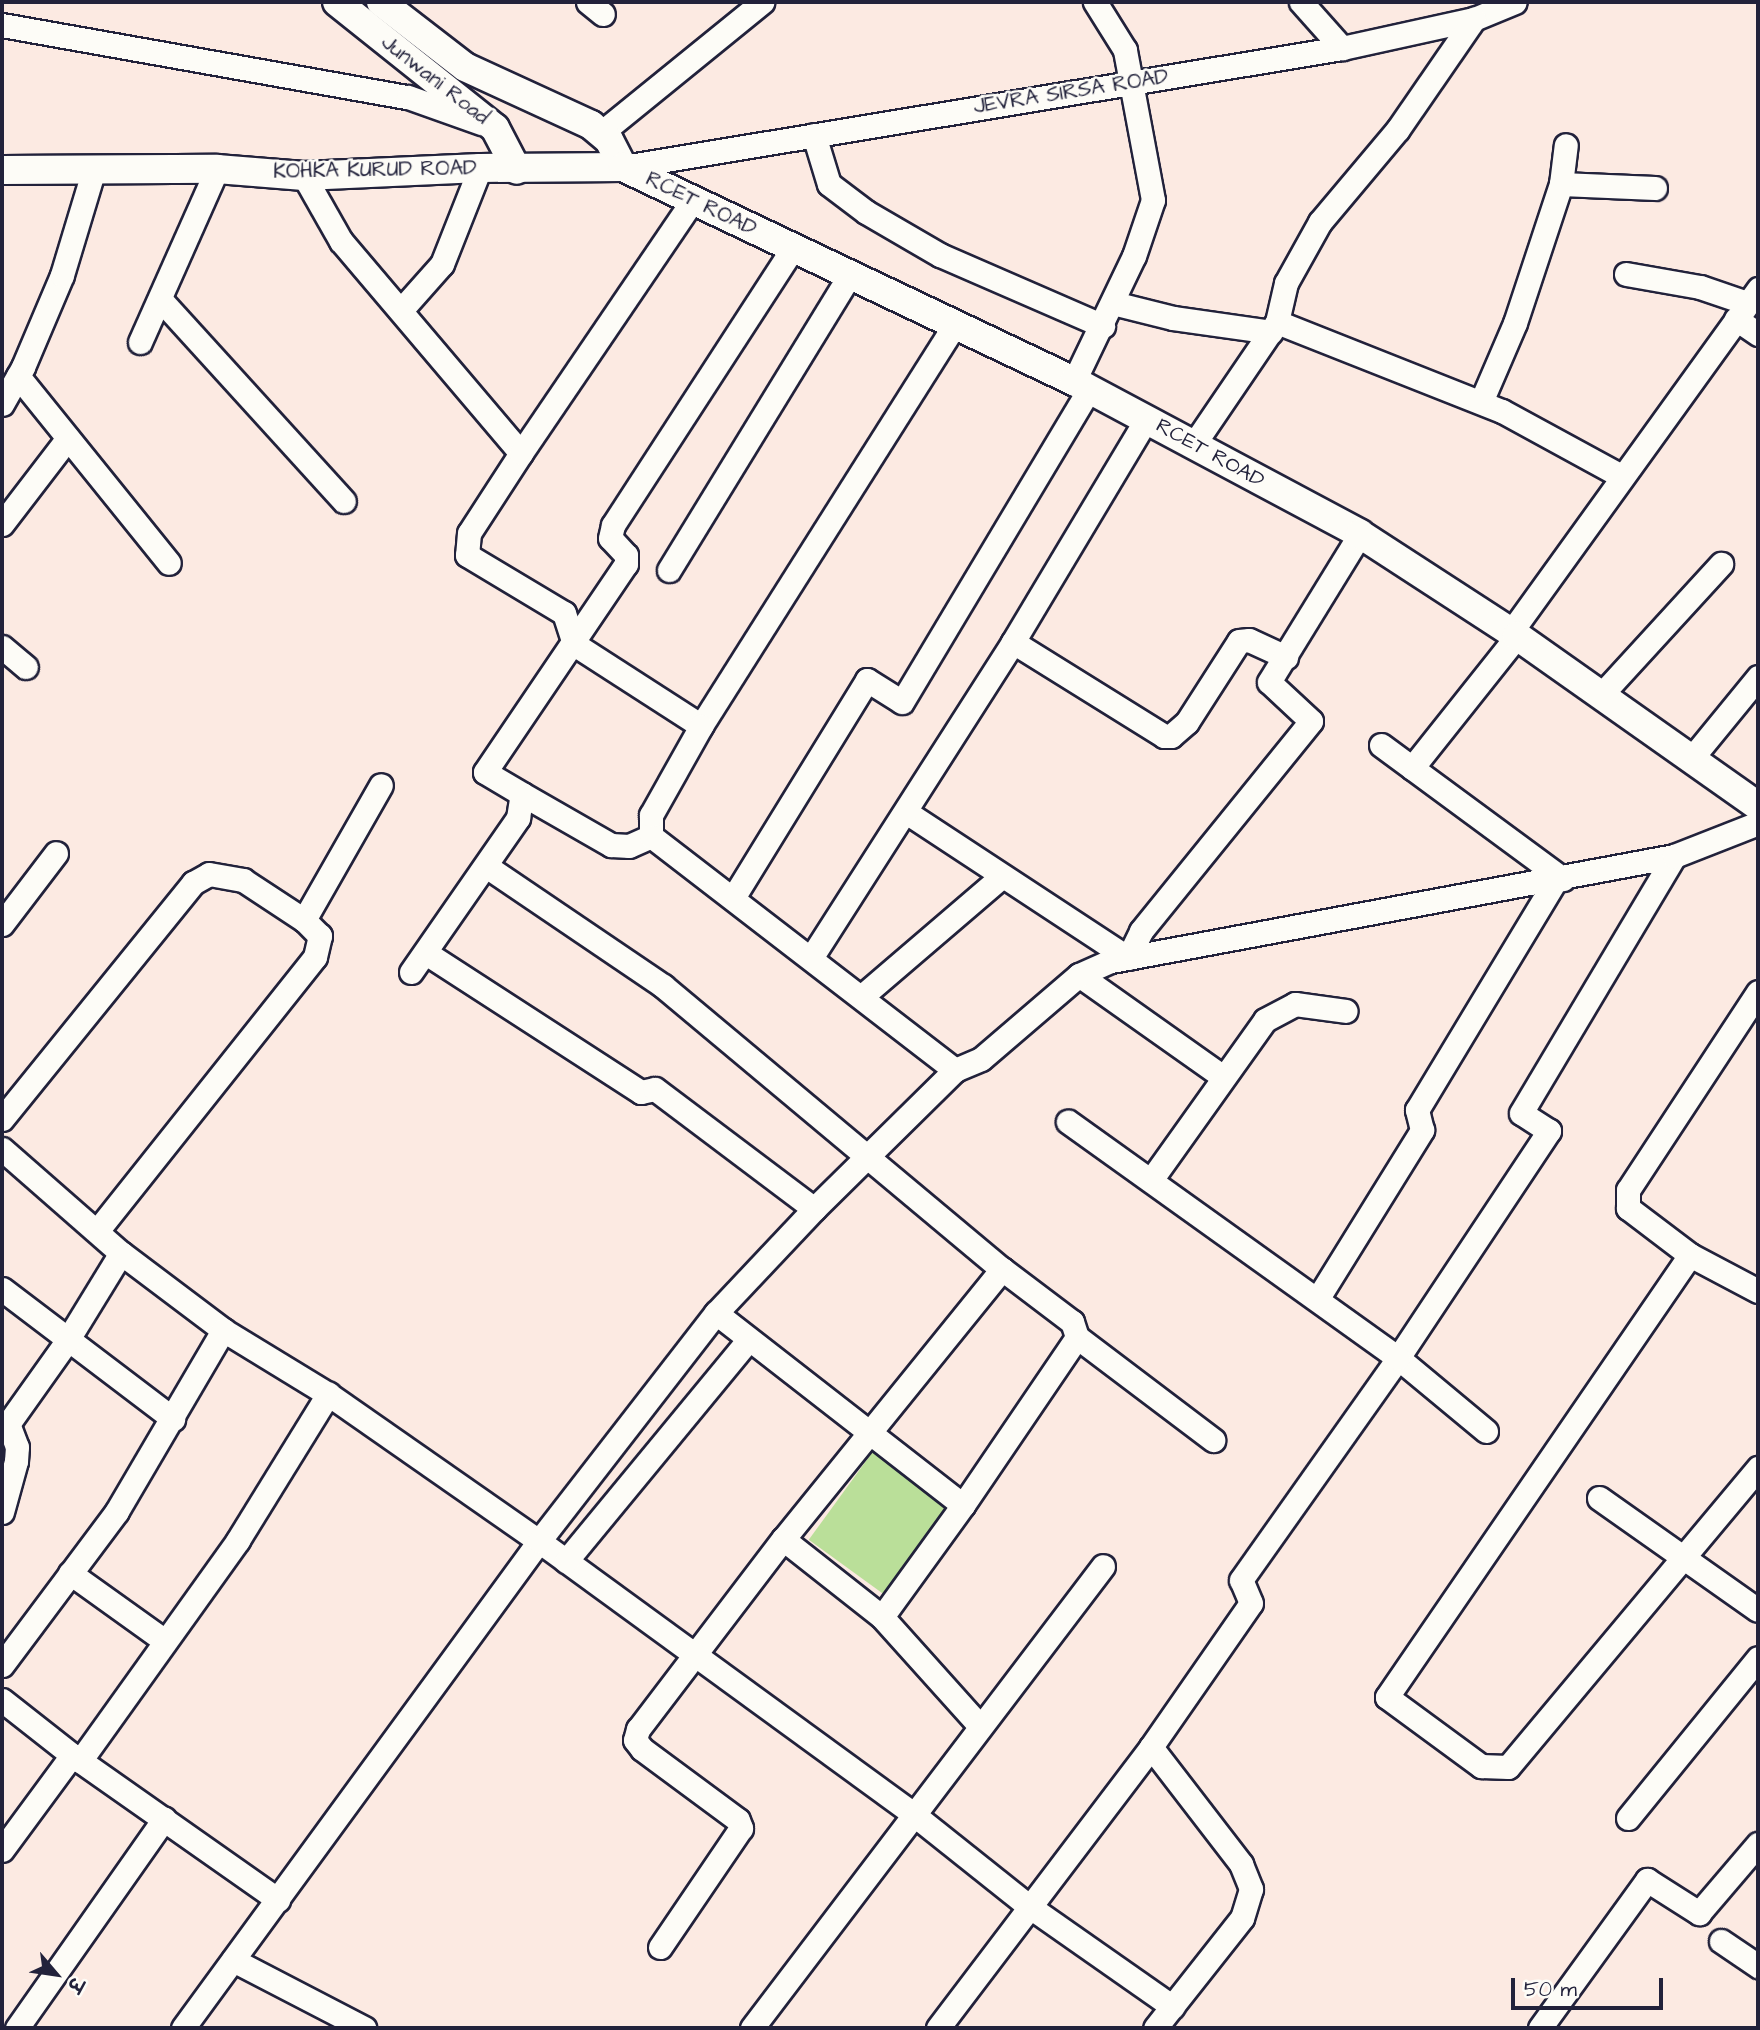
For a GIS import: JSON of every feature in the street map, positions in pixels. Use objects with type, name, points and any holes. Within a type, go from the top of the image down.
[{"type":"main road","name":"Junwani Road","points":[[337,2],[495,128],[517,170]]},
{"type":"main road","name":"Junwani Road","points":[[381,2],[465,67],[601,133]]},
{"type":"main road","points":[[495,128],[553,109]]},
{"type":"main road","points":[[601,133],[623,167]]},
{"type":"main road","name":"KOHKA KURUD ROAD","points":[[2,170],[216,169],[304,176],[480,167],[517,170],[623,167]]},
{"type":"main road","name":"RCET ROAD","points":[[623,167],[953,327],[1081,385],[1360,534],[1514,634],[1758,806]]},
{"type":"street","points":[[601,133],[762,2]]},
{"type":"street","points":[[733,898],[867,680],[902,702],[1081,385],[1103,326],[1148,224],[1153,200],[1125,50],[1095,2]]},
{"type":"street","points":[[1301,2],[1342,48]]},
{"type":"street","name":"JEVRA SIRSA ROAD","points":[[623,167],[1342,48],[1475,19],[1515,2]]},
{"type":"street","points":[[1194,444],[1274,327],[1286,283],[1320,222],[1398,128],[1475,19]]},
{"type":"street","points":[[2,25],[408,97],[495,128]]},
{"type":"street","points":[[814,135],[829,184],[866,212],[940,255],[1103,326]]},
{"type":"street","points":[[1481,402],[1515,323],[1561,184],[1566,145]]},
{"type":"street","points":[[402,309],[442,264],[480,167]]},
{"type":"street","points":[[2,404],[18,376],[62,275],[94,169]]},
{"type":"street","points":[[140,342],[216,169]]},
{"type":"street","points":[[304,176],[341,241],[402,309],[522,453]]},
{"type":"street","points":[[1561,184],[1655,188]]},
{"type":"street","points":[[693,200],[469,533],[465,548],[471,560],[564,613],[574,644],[701,726]]},
{"type":"street","points":[[651,836],[629,846],[611,845],[485,772],[626,564],[626,555],[610,538],[613,525],[792,249]]},
{"type":"street","points":[[1626,274],[1700,287],[1747,304],[1758,334]]},
{"type":"street","points":[[669,570],[849,276]]},
{"type":"street","points":[[160,299],[344,501]]},
{"type":"street","points":[[1114,303],[1173,318],[1274,327],[1481,402],[1621,476]]},
{"type":"street","points":[[1412,768],[1514,634],[1621,476],[1747,304]]},
{"type":"street","points":[[651,836],[651,815],[701,726],[953,327]]},
{"type":"street","points":[[18,376],[169,563]]},
{"type":"street","points":[[811,958],[1013,642],[1147,418]]},
{"type":"street","points":[[2,524],[68,438]]},
{"type":"street","points":[[1128,958],[1141,931],[1311,721],[1269,682],[1360,534]]},
{"type":"street","points":[[1601,695],[1721,564]]},
{"type":"street","points":[[1013,642],[1164,736],[1171,736],[1187,722],[1239,641],[1249,640],[1286,657]]},
{"type":"street","points":[[2,647],[26,667]]},
{"type":"street","points":[[1691,759],[1758,677]]},
{"type":"street","points":[[1381,745],[1560,879]]},
{"type":"street","points":[[304,919],[381,785]]},
{"type":"street","points":[[411,972],[518,818],[522,794]]},
{"type":"street","points":[[906,812],[1128,958]]},
{"type":"street","points":[[183,2028],[539,1541],[716,1313],[814,1209],[956,1070],[981,1059],[1079,975],[1128,958],[1674,856],[1758,822]]},
{"type":"street","points":[[651,836],[956,1070]]},
{"type":"street","points":[[2,925],[56,853]]},
{"type":"street","points":[[938,2028],[1150,1747],[1251,1603],[1241,1580],[1398,1359],[1549,1131],[1521,1113],[1674,856]]},
{"type":"street","points":[[486,866],[663,986],[1002,1269],[1072,1322],[1077,1336],[1213,1440]]},
{"type":"street","points":[[2,1119],[193,883],[209,874],[243,880],[304,919],[320,936],[315,957],[97,1231]]},
{"type":"street","points":[[861,997],[1002,876]]},
{"type":"street","points":[[1318,1298],[1422,1130],[1417,1110],[1560,879]]},
{"type":"street","points":[[426,953],[641,1092],[655,1088],[814,1209]]},
{"type":"street","points":[[1079,975],[1223,1077]]},
{"type":"street","points":[[1758,992],[1628,1190],[1628,1208],[1690,1255],[1758,1291]]},
{"type":"street","points":[[1150,1180],[1265,1020],[1279,1010],[1312,1004],[1346,1011]]},
{"type":"street","points":[[1068,1122],[1318,1298],[1486,1431]]},
{"type":"street","points":[[2,1149],[121,1253],[223,1330],[328,1394],[539,1541],[913,1814],[1030,1907],[1173,2007]]},
{"type":"street","points":[[2,1512],[16,1461],[17,1447],[5,1424],[67,1341],[121,1253]]},
{"type":"street","points":[[1690,1255],[1387,1697],[1481,1766],[1508,1767],[1758,1468]]},
{"type":"street","points":[[660,1947],[741,1828],[737,1820],[635,1740],[638,1729],[783,1539],[1002,1269]]},
{"type":"street","points":[[2,1289],[173,1419]]},
{"type":"street","points":[[716,1313],[963,1505]]},
{"type":"street","points":[[2,1665],[117,1511],[223,1330]]},
{"type":"street","points":[[882,1617],[963,1505],[1077,1336]]},
{"type":"street","points":[[566,1561],[748,1340]]},
{"type":"street","points":[[2,1850],[76,1758],[238,1540],[328,1394]]},
{"type":"street","points":[[1599,1498],[1758,1610]]},
{"type":"street","points":[[783,1539],[882,1617],[979,1725]]},
{"type":"street","points":[[752,2028],[979,1725],[1103,1566]]},
{"type":"street","points":[[70,1573],[165,1641]]},
{"type":"street","points":[[1628,1818],[1758,1658]]},
{"type":"street","points":[[2,1700],[76,1758],[278,1900]]},
{"type":"street","points":[[1150,1747],[1241,1864],[1251,1889],[1242,1918],[1155,2028]]},
{"type":"street","points":[[17,2028],[164,1819]]},
{"type":"street","points":[[1540,2028],[1647,1880],[1699,1913],[1758,1844]]},
{"type":"street","points":[[1721,1941],[1758,1966]]},
{"type":"street","points":[[233,1960],[364,2028]]},
{"type":"green space","points":[[874,1450],[950,1505],[885,1595],[809,1540]]}]
